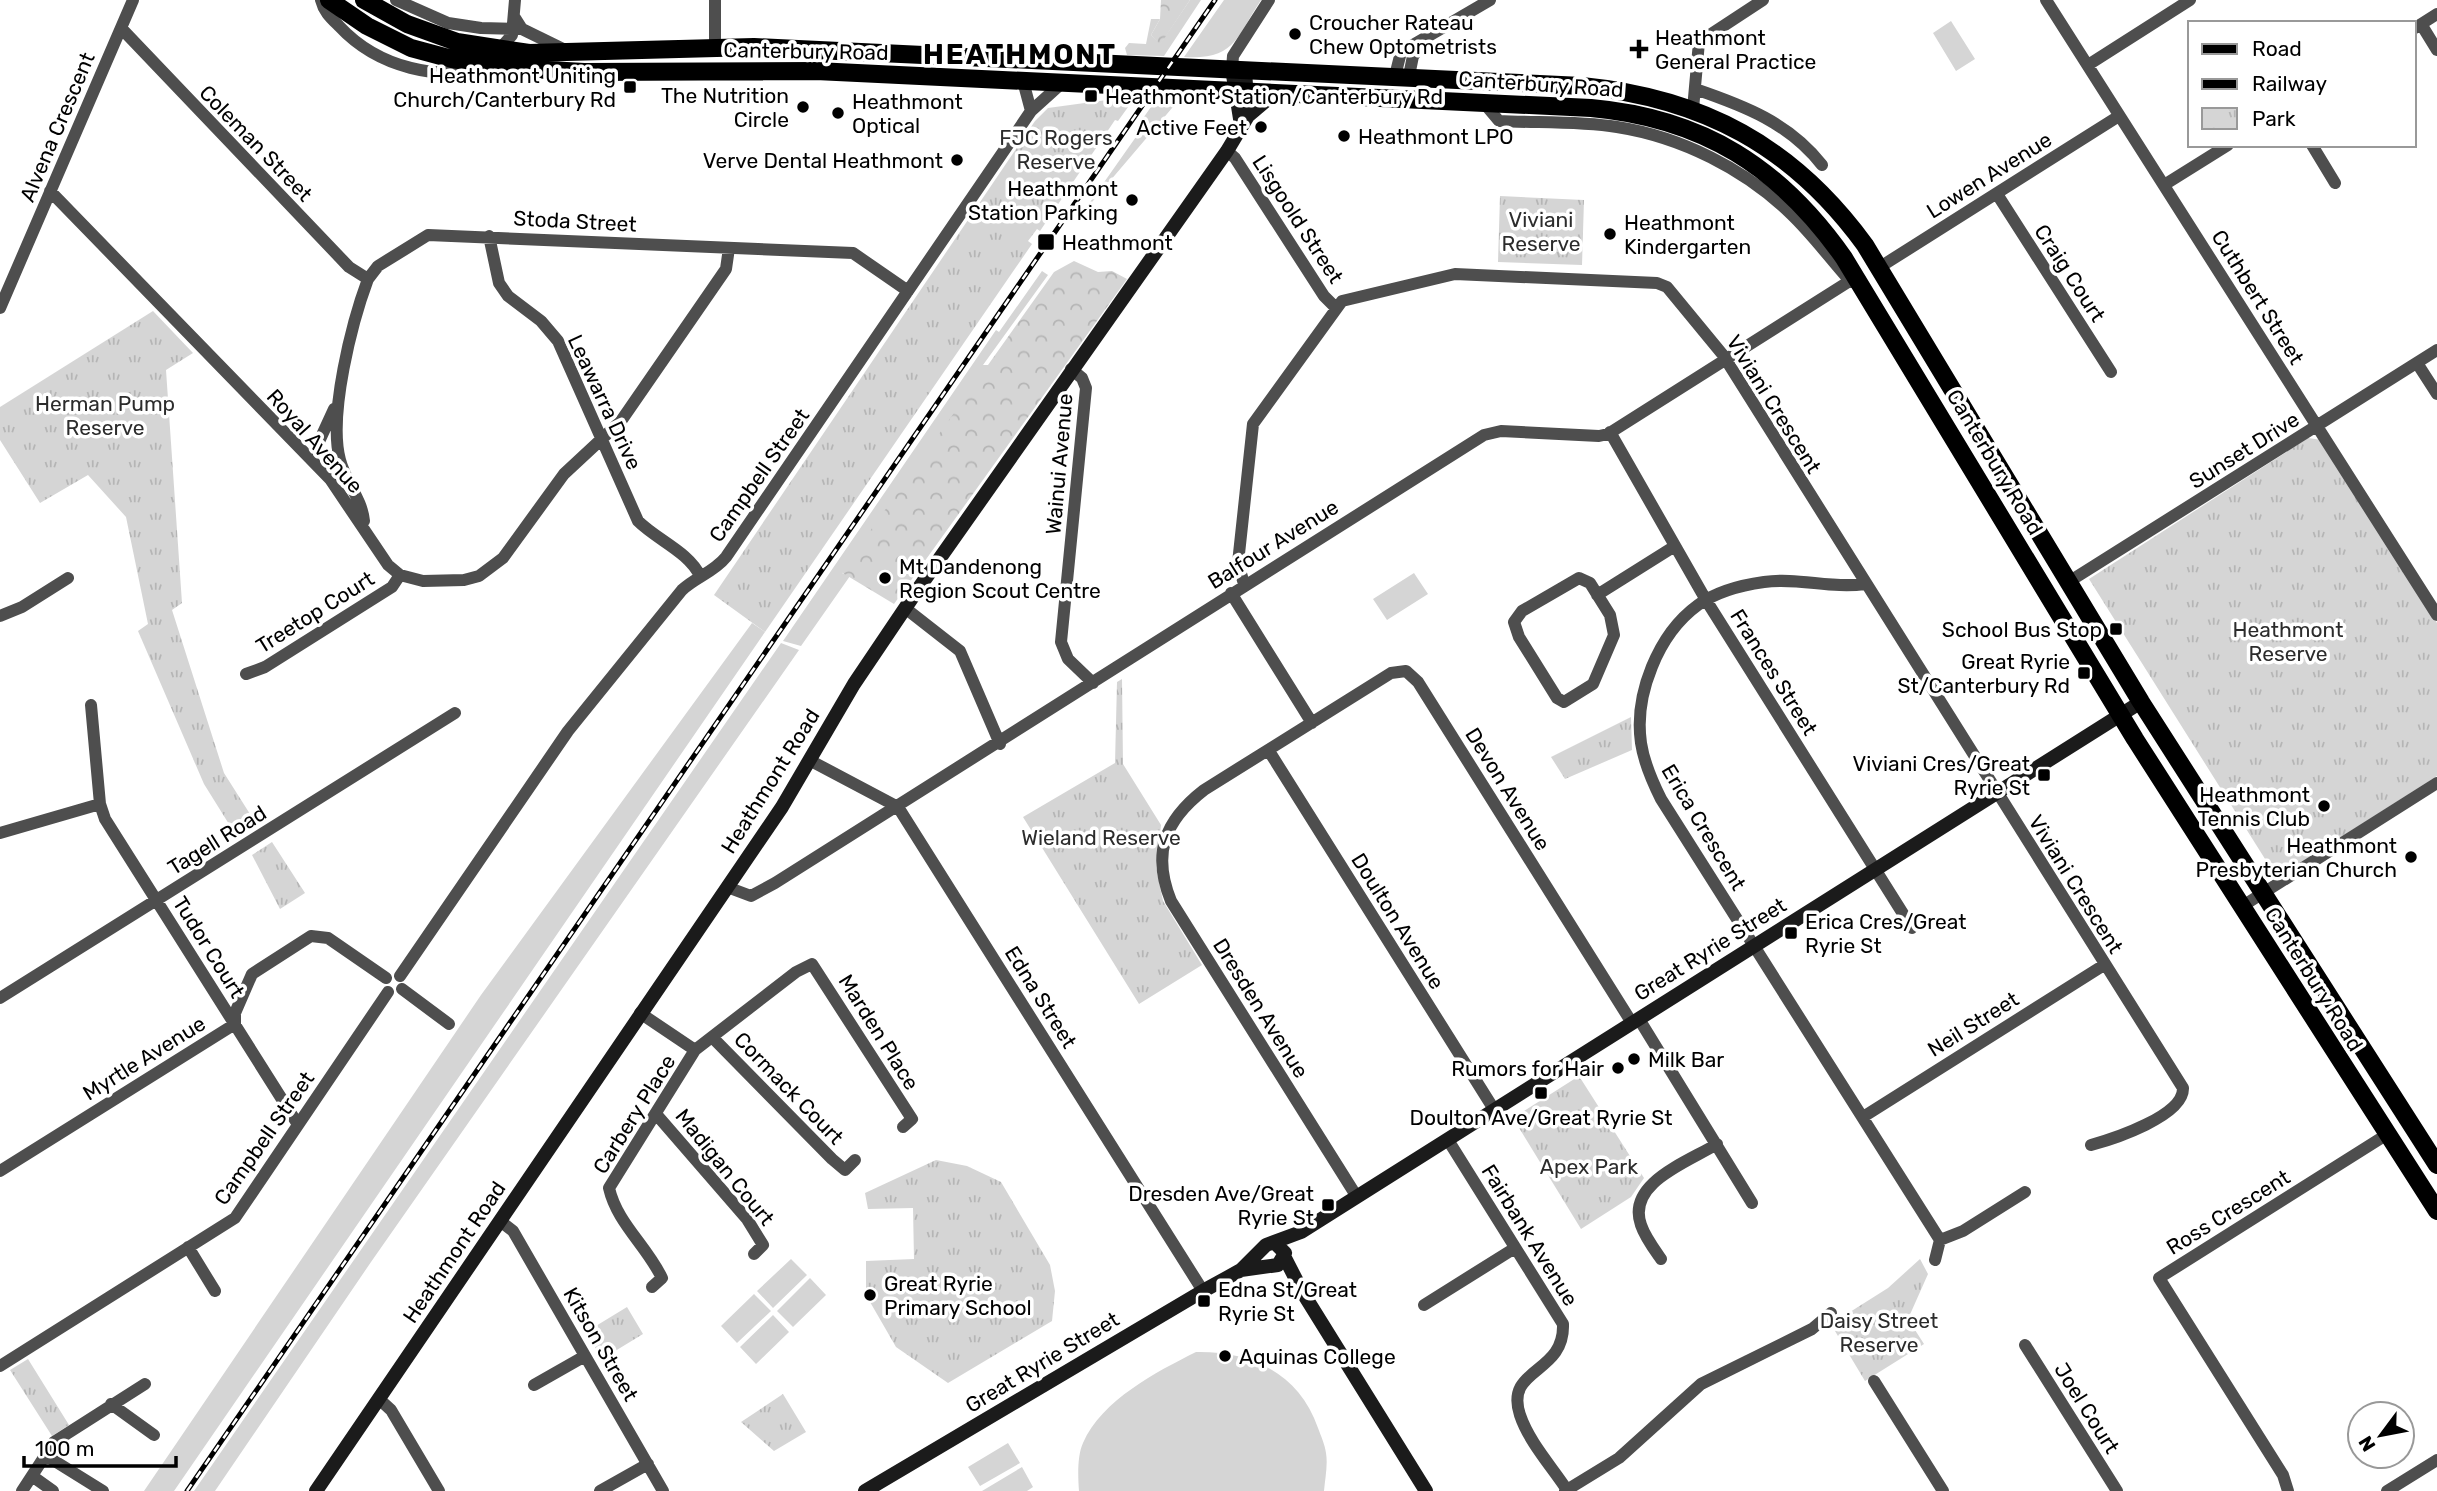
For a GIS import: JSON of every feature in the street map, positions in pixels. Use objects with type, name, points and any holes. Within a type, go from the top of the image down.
[{"type":"main road","name":"Canterbury Road","points":[[329,0],[367,26],[411,48],[584,72],[816,71],[1275,93],[1400,106],[1483,102],[1624,111],[1685,128],[1741,156],[1786,188],[1821,226],[1853,279],[1874,305],[2074,641],[2386,1135],[2437,1211]]},
{"type":"main road","name":"Canterbury Road","points":[[364,0],[424,30],[498,58],[715,46],[1402,76],[1614,89],[1693,109],[1760,142],[1811,181],[1840,212],[1880,267],[2141,702],[2437,1165]]},
{"type":"main road","points":[[715,46],[715,72]]},
{"type":"main road","points":[[900,76],[901,55]]},
{"type":"main road","points":[[1102,64],[1113,75],[1112,85]]},
{"type":"main road","points":[[1400,106],[1402,76]]},
{"type":"main road","points":[[2036,575],[2045,582],[2070,581],[2063,603],[2074,641]]},
{"type":"street","name":"Alvena Crescent","points":[[0,308],[132,0]]},
{"type":"street","points":[[321,0],[324,10],[350,38],[375,57],[427,72],[468,74],[498,58],[517,25],[516,0]]},
{"type":"street","points":[[396,0],[448,23],[517,25],[572,54]]},
{"type":"street","points":[[715,0],[715,46]]},
{"type":"street","points":[[1245,121],[1238,69],[1241,42],[1269,0]]},
{"type":"street","points":[[1402,76],[1407,54],[1490,0]]},
{"type":"street","points":[[1693,109],[1699,42],[1763,0]]},
{"type":"street","name":"Cuthbert Street","points":[[2046,0],[2277,364],[2319,425],[2338,462],[2437,615]]},
{"type":"street","points":[[2088,65],[2190,0]]},
{"type":"street","points":[[2437,14],[2418,27],[2437,50]]},
{"type":"street","name":"Coleman Street","points":[[121,28],[349,267],[368,279]]},
{"type":"street","points":[[1023,81],[1031,111]]},
{"type":"street","name":"Campbell Street","points":[[401,983],[568,731],[682,590],[700,576],[712,571],[726,556],[1031,111],[1062,83]]},
{"type":"street","points":[[1695,89],[1770,119],[1808,146],[1822,165]]},
{"type":"street","name":"Heathmont Road","points":[[316,1491],[727,887],[811,761],[854,684],[905,608],[1072,369],[1098,336],[1245,121],[1275,93]]},
{"type":"street","name":"Lowen Avenue","points":[[1880,267],[2119,116]]},
{"type":"street","points":[[2164,185],[2225,147]]},
{"type":"street","points":[[2313,147],[2335,183]]},
{"type":"street","name":"Lisgoold Street","points":[[1227,151],[1236,158],[1324,296],[1336,308]]},
{"type":"street","name":"Royal Avenue","points":[[51,191],[311,459],[330,480],[388,565],[400,575]]},
{"type":"street","name":"Craig Court","points":[[1997,194],[2111,372]]},
{"type":"street","name":"Stoda Street","points":[[368,279],[384,262],[428,235],[489,236],[853,253],[908,291]]},
{"type":"street","name":"Leawarra Drive","points":[[489,236],[499,283],[508,296],[541,321],[558,341],[639,521],[650,534],[691,562],[700,576]]},
{"type":"street","points":[[400,575],[445,583],[464,580],[489,569],[520,538],[564,474],[621,421],[726,269],[729,247]]},
{"type":"street","name":"Viviani Crescent","points":[[1244,584],[1238,562],[1253,424],[1336,308],[1351,297],[1455,274],[1657,283],[1677,298],[1725,361],[2184,1092],[2178,1101],[2146,1125],[2091,1144]]},
{"type":"street","points":[[311,459],[338,399],[368,279]]},
{"type":"street","name":"Balfour Avenue","points":[[727,887],[751,896],[1000,744],[1244,584],[1488,433],[1501,431],[1599,436],[1610,432],[1853,279]]},
{"type":"street","name":"Sunset Drive","points":[[2070,581],[2437,350]]},
{"type":"street","points":[[2417,363],[2437,394]]},
{"type":"street","name":"Wainui Avenue","points":[[1072,369],[1082,378],[1086,387],[1061,642],[1068,659],[1093,683]]},
{"type":"street","points":[[338,399],[336,434],[340,461],[364,515],[366,531]]},
{"type":"street","name":"Frances Street","points":[[1610,432],[1706,600],[1912,928]]},
{"type":"street","points":[[1598,595],[1675,546]]},
{"type":"street","name":"Treetop Court","points":[[246,674],[265,667],[388,590],[400,575]]},
{"type":"street","points":[[0,616],[22,607],[68,578]]},
{"type":"street","points":[[1575,579],[1587,580],[1598,595],[1613,623],[1612,643],[1592,686],[1567,702],[1562,702],[1519,637],[1515,619],[1575,579]]},
{"type":"street","name":"Erica Crescent","points":[[1865,584],[1843,587],[1765,582],[1720,593],[1706,600],[1690,612],[1673,632],[1652,667],[1641,707],[1640,741],[1647,768],[1661,799],[1940,1240]]},
{"type":"street","points":[[1231,593],[1312,723],[1269,751]]},
{"type":"street","points":[[905,608],[955,643],[1000,744]]},
{"type":"street","name":"Devon Avenue","points":[[1312,723],[1391,673],[1401,670],[1411,675],[1635,1021]]},
{"type":"street","name":"Great Ryrie Street","points":[[865,1491],[1203,1291],[1277,1251],[1301,1232],[2141,702]]},
{"type":"street","name":"Tudor Court","points":[[91,705],[100,804],[105,819],[298,1124]]},
{"type":"street","name":"Tagell Road","points":[[0,999],[454,713]]},
{"type":"street","name":"Dresden Avenue","points":[[1269,751],[1204,790],[1179,813],[1169,830],[1161,858],[1171,901],[1357,1197]]},
{"type":"street","name":"Doulton Avenue","points":[[1269,751],[1495,1111]]},
{"type":"street","name":"Edna Street","points":[[811,761],[898,807],[1203,1291]]},
{"type":"street","points":[[2241,907],[2437,783]]},
{"type":"street","points":[[0,833],[100,804]]},
{"type":"street","name":"Myrtle Avenue","points":[[0,1171],[235,1024],[235,1013],[252,974],[311,936],[328,938],[386,978]]},
{"type":"street","name":"Marden Place","points":[[712,1037],[765,999],[796,972],[812,964],[912,1120]]},
{"type":"street","name":"Neil Street","points":[[1863,1117],[2104,965]]},
{"type":"street","points":[[401,983],[394,994],[384,987],[386,978],[394,974],[449,1024]]},
{"type":"street","name":"Campbell Street","points":[[0,1366],[234,1218],[388,992]]},
{"type":"street","name":"Carbery Place","points":[[640,1013],[695,1050],[609,1188],[620,1218],[634,1234],[662,1278],[652,1287]]},
{"type":"street","points":[[1635,1021],[1717,1144],[1752,1203]]},
{"type":"street","name":"Cormack Court","points":[[695,1050],[712,1037],[832,1159],[845,1170],[855,1160]]},
{"type":"street","name":"Madigan Court","points":[[656,1114],[747,1219],[763,1246]]},
{"type":"street","name":"Ross Crescent","points":[[2288,1491],[2283,1475],[2159,1278],[2386,1135]]},
{"type":"street","name":"Fairbank Avenue","points":[[1448,1140],[1563,1324],[1562,1345],[1555,1357],[1526,1378],[1517,1400],[1523,1424],[1566,1491]]},
{"type":"street","points":[[1661,1259],[1641,1227],[1639,1201],[1648,1186],[1717,1144]]},
{"type":"street","points":[[1935,1260],[1940,1240],[1963,1231],[2025,1192]]},
{"type":"street","name":"Kitson Street","points":[[500,1221],[513,1231],[663,1491]]},
{"type":"street","points":[[188,1247],[215,1291]]},
{"type":"street","points":[[1424,1306],[1515,1248]]},
{"type":"street","points":[[1277,1251],[1426,1491]]},
{"type":"street","name":"Great Ryrie Street","points":[[1241,1270],[1278,1265],[1277,1251]]},
{"type":"street","points":[[1269,1265],[1303,1293]]},
{"type":"street","points":[[1566,1491],[1619,1458],[1701,1384],[1812,1329],[1831,1313]]},
{"type":"street","name":"Joel Court","points":[[2025,1345],[2117,1491]]},
{"type":"street","points":[[534,1385],[585,1356]]},
{"type":"street","points":[[1874,1381],[1943,1491]]},
{"type":"street","points":[[22,1491],[54,1442],[145,1384]]},
{"type":"street","points":[[379,1399],[391,1410],[439,1491]]},
{"type":"street","points":[[111,1404],[154,1435]]},
{"type":"street","points":[[45,1455],[103,1491]]},
{"type":"street","points":[[2389,1491],[2437,1460]]},
{"type":"street","points":[[600,1491],[648,1464]]},
{"type":"street","points":[[32,1476],[53,1491]]},
{"type":"green space","points":[[1161,0],[1190,0],[1160,45],[1151,35],[1160,19]]},
{"type":"green space","points":[[1190,0],[1201,0],[1164,56],[1127,55],[1125,48],[1129,43],[1146,44],[1151,19],[1160,19],[1151,35],[1160,44]]},
{"type":"green space","points":[[1224,0],[1261,0],[1239,35],[1225,50],[1214,55],[1184,57]]},
{"type":"green space","points":[[1951,21],[1975,59],[1956,71],[1933,33]]},
{"type":"green space","name":"FJC Rogers Reserve","points":[[1136,96],[1118,121],[1115,120],[1040,231],[1037,229],[1028,241],[1032,244],[765,632],[714,595],[1035,121],[1048,108]]},
{"type":"green space","points":[[1158,97],[1178,101],[1081,215],[1138,134],[1134,131]]},
{"type":"green space","name":"Viviani Reserve","points":[[1500,196],[1584,200],[1582,265],[1498,262]]},
{"type":"green space","points":[[1074,261],[1098,272],[1112,271],[1127,279],[894,604],[841,572],[1054,272]]},
{"type":"green space","points":[[1042,271],[1048,275],[983,365],[990,365],[842,573],[850,576],[801,646],[783,641],[996,330],[999,332]]},
{"type":"green space","name":"Herman Pump Reserve","points":[[153,311],[193,353],[166,370],[182,603],[172,610],[224,773],[257,825],[237,837],[204,784],[138,631],[148,624],[126,517],[88,475],[40,503],[0,440],[0,407]]},
{"type":"green space","name":"Heathmont Reserve","points":[[2308,438],[2322,440],[2437,623],[2437,776],[2277,878],[2089,579]]},
{"type":"green space","points":[[1414,573],[1428,594],[1387,620],[1373,599]]},
{"type":"green space","points":[[752,623],[765,632],[174,1491],[144,1491],[481,995]]},
{"type":"green space","points":[[781,643],[799,650],[371,1262],[215,1491],[194,1491]]},
{"type":"green space","name":"Wieland Reserve","points":[[1122,679],[1123,764],[1161,825],[1156,868],[1163,901],[1202,965],[1139,1004],[1023,817],[1115,763],[1117,682]]},
{"type":"green space","points":[[1631,717],[1632,750],[1565,779],[1551,757]]},
{"type":"green space","points":[[272,842],[305,893],[280,909],[252,855]]},
{"type":"green space","name":"Apex Park","points":[[1579,1076],[1644,1178],[1631,1197],[1581,1229],[1513,1118]]},
{"type":"green space","points":[[936,1160],[967,1166],[1001,1182],[1050,1265],[1055,1291],[1052,1321],[948,1383],[896,1347],[866,1295],[866,1261],[914,1259],[913,1208],[868,1209],[865,1193]]},
{"type":"green space","points":[[791,1259],[807,1275],[773,1308],[757,1291]]},
{"type":"green space","name":"Daisy Street Reserve","points":[[1920,1259],[1928,1274],[1908,1319],[1924,1344],[1865,1381],[1835,1331],[1847,1322],[1850,1312],[1888,1288]]},
{"type":"green space","points":[[810,1278],[826,1295],[793,1327],[777,1311]]},
{"type":"green space","points":[[754,1294],[771,1311],[737,1343],[721,1326]]},
{"type":"green space","points":[[627,1307],[643,1334],[602,1359],[586,1332]]},
{"type":"green space","points":[[773,1315],[789,1332],[756,1364],[740,1347]]},
{"type":"green space","points":[[1196,1352],[1236,1356],[1254,1361],[1286,1380],[1299,1393],[1310,1409],[1325,1447],[1327,1462],[1324,1491],[1079,1491],[1078,1467],[1081,1448],[1103,1413],[1148,1378]]},
{"type":"green space","points":[[28,1359],[69,1425],[52,1436],[10,1370]]},
{"type":"green space","points":[[783,1394],[806,1432],[774,1451],[741,1422]]},
{"type":"green space","points":[[1008,1443],[1020,1463],[980,1486],[968,1467]]},
{"type":"green space","points":[[1022,1467],[1033,1487],[1027,1491],[982,1491]]},
{"type":"railway","points":[[187,1491],[1215,0]]},
{"type":"place","name":"Croucher Rateau Chew Optometrists","points":[[1295,34]]},
{"type":"place","name":"Heathmont General Practice","points":[[1639,49]]},
{"type":"place","name":"Heathmont Uniting Church/Canterbury Rd","points":[[630,87]]},
{"type":"place","name":"Heathmont Station/Canterbury Rd","points":[[1091,96]]},
{"type":"place","name":"The Nutrition Circle","points":[[803,107]]},
{"type":"place","name":"Heathmont Optical","points":[[838,113]]},
{"type":"place","name":"Active Feet","points":[[1261,127]]},
{"type":"place","name":"Heathmont LPO","points":[[1344,136]]},
{"type":"place","name":"Verve Dental Heathmont","points":[[957,160]]},
{"type":"place","name":"Heathmont Station Parking","points":[[1132,200]]},
{"type":"place","name":"Heathmont Kindergarten","points":[[1610,234]]},
{"type":"place","name":"Heathmont","points":[[1046,242]]},
{"type":"place","name":"Mt Dandenong Region Scout Centre","points":[[885,578]]},
{"type":"place","name":"School Bus Stop","points":[[2116,629]]},
{"type":"place","name":"Great Ryrie St/Canterbury Rd","points":[[2084,673]]},
{"type":"place","name":"Viviani Cres/Great Ryrie St","points":[[2044,775]]},
{"type":"place","name":"Heathmont Tennis Club","points":[[2324,806]]},
{"type":"place","name":"Heathmont Presbyterian Church","points":[[2411,857]]},
{"type":"place","name":"Erica Cres/Great Ryrie St","points":[[1791,933]]},
{"type":"place","name":"Milk Bar","points":[[1634,1059]]},
{"type":"place","name":"Rumors for Hair","points":[[1618,1068]]},
{"type":"place","name":"Doulton Ave/Great Ryrie St","points":[[1541,1093]]},
{"type":"place","name":"Dresden Ave/Great Ryrie St","points":[[1328,1205]]},
{"type":"place","name":"Great Ryrie Primary School","points":[[870,1295]]},
{"type":"place","name":"Edna St/Great Ryrie St","points":[[1204,1301]]},
{"type":"place","name":"Aquinas College","points":[[1225,1356]]},
{"type":"district","name":"HEATHMONT","points":[[1020,54]]}]
